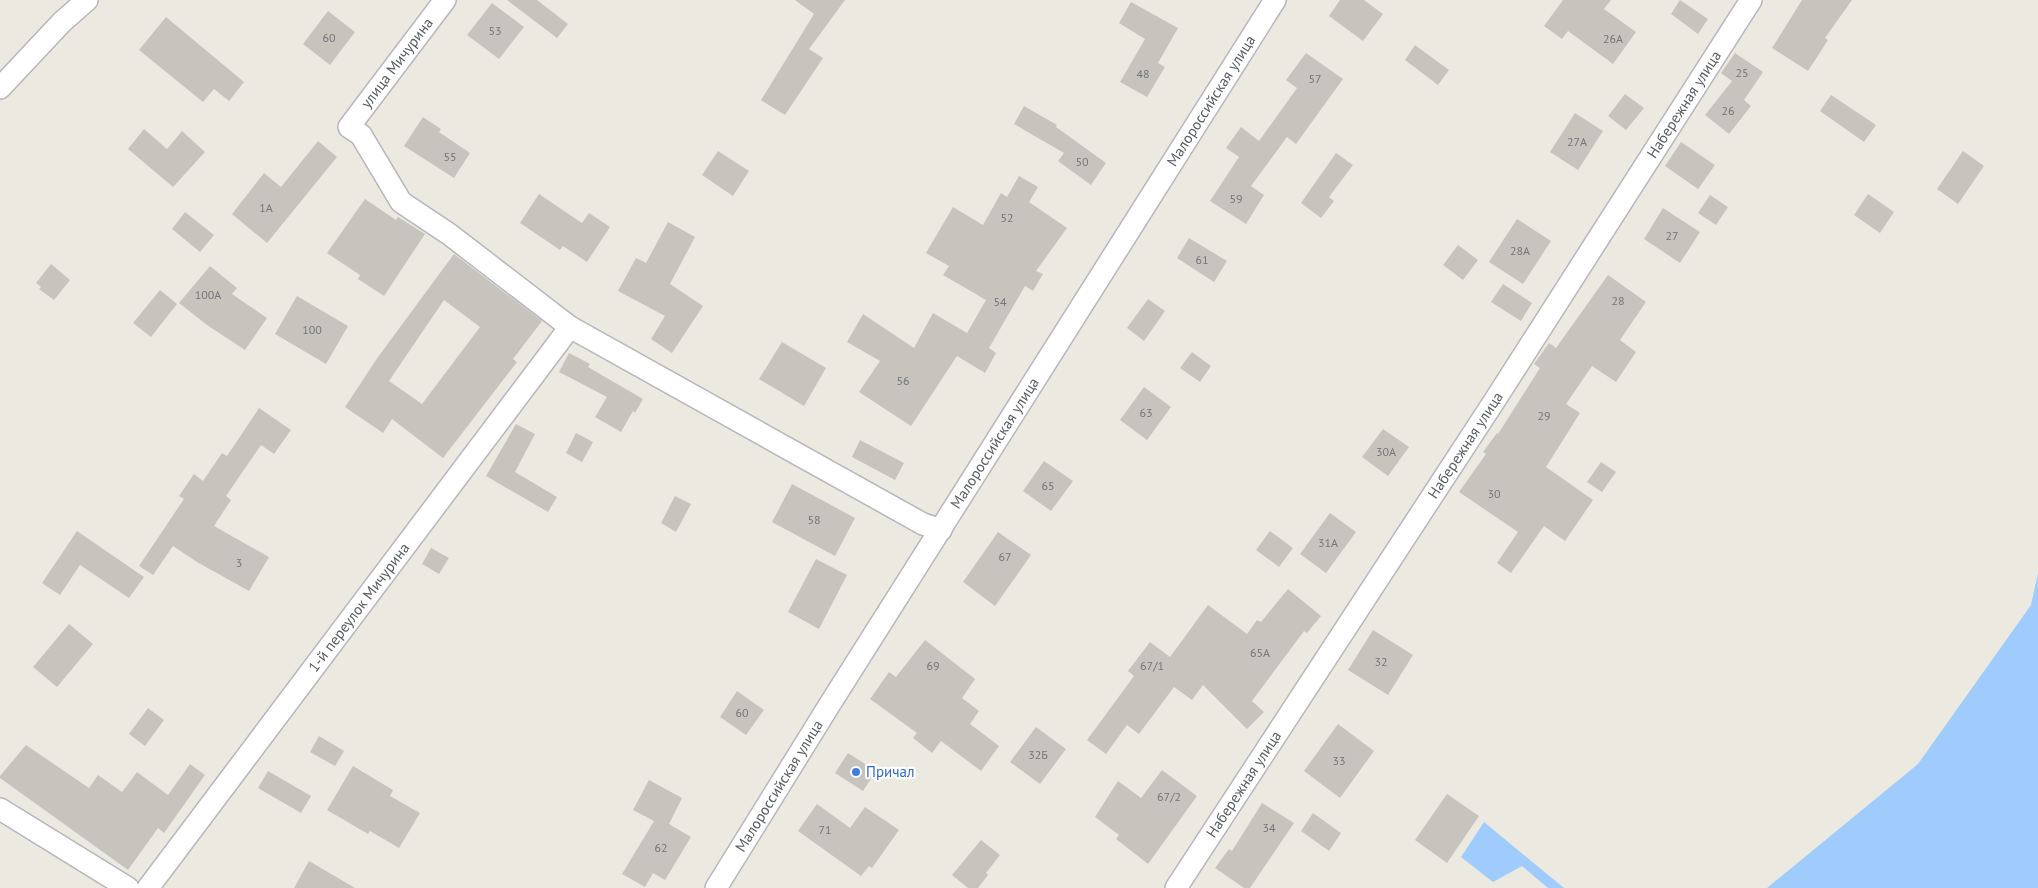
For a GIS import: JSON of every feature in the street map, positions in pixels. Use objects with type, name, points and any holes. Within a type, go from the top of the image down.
[{"type":"street","points":[[0,88],[62,22],[87,0]]},
{"type":"street","name":"улица Мичурина","points":[[445,0],[349,127],[361,135],[401,202],[449,234],[570,326]]},
{"type":"street","name":"Малороссийская улица","points":[[716,888],[830,704],[1275,0]]},
{"type":"street","name":"Набережная улица","points":[[1176,888],[1495,400],[1751,0]]},
{"type":"street","points":[[570,326],[923,524],[941,530]]},
{"type":"street","name":"1-й переулок Мичурина","points":[[148,888],[570,326]]},
{"type":"street","points":[[0,809],[128,888]]},
{"type":"water","points":[[2038,573],[2038,888],[1767,888],[1918,764],[2031,605]]},
{"type":"water","points":[[1484,822],[1564,888],[1548,888],[1522,866],[1493,882],[1461,857]]},
{"type":"building","points":[[507,0],[537,0],[568,24],[557,38]]},
{"type":"building","points":[[795,0],[845,0],[809,49],[823,58],[785,115],[761,100],[814,14]]},
{"type":"building","points":[[1340,0],[1364,0],[1383,14],[1363,41],[1329,16]]},
{"type":"building","points":[[1563,0],[1611,0],[1604,9],[1636,32],[1613,64],[1568,31],[1562,39],[1544,26]]},
{"type":"building","points":[[1680,0],[1708,19],[1698,34],[1671,14]]},
{"type":"building","points":[[1802,0],[1852,0],[1825,38],[1828,40],[1808,71],[1772,48]]},
{"type":"building","points":[[1131,2],[1178,28],[1158,63],[1165,67],[1147,97],[1120,82],[1145,39],[1119,23]]},
{"type":"building","points":[[492,3],[524,27],[499,59],[467,35]]},
{"type":"building","points":[[328,11],[355,32],[330,65],[303,44]]},
{"type":"building","points":[[166,17],[244,82],[229,101],[214,89],[203,102],[139,50]]},
{"type":"building","points":[[1415,45],[1449,70],[1438,85],[1405,60]]},
{"type":"building","points":[[1306,53],[1343,79],[1296,144],[1287,137],[1251,186],[1264,195],[1246,224],[1210,201],[1239,157],[1226,148],[1241,127],[1259,141],[1297,88],[1286,80]]},
{"type":"building","points":[[1735,53],[1763,72],[1744,100],[1751,106],[1729,134],[1705,115],[1732,81],[1721,73]]},
{"type":"building","points":[[1625,94],[1644,108],[1626,130],[1608,116]]},
{"type":"building","points":[[1831,95],[1876,125],[1864,142],[1820,111]]},
{"type":"building","points":[[1024,106],[1057,125],[1056,127],[1106,163],[1091,185],[1058,161],[1064,153],[1014,124]]},
{"type":"building","points":[[1575,113],[1603,131],[1578,170],[1550,152]]},
{"type":"building","points":[[423,117],[441,129],[439,132],[470,153],[454,178],[404,146]]},
{"type":"building","points":[[144,129],[167,149],[182,131],[205,152],[173,187],[128,149]]},
{"type":"building","points":[[318,141],[337,157],[267,243],[232,214],[264,173],[281,187]]},
{"type":"building","points":[[1681,142],[1715,165],[1698,189],[1665,166]]},
{"type":"building","points":[[718,151],[749,171],[733,196],[702,175]]},
{"type":"building","points":[[1963,151],[1984,166],[1958,204],[1937,189]]},
{"type":"building","points":[[1336,153],[1353,165],[1329,197],[1334,201],[1321,218],[1301,203]]},
{"type":"building","points":[[1019,176],[1038,187],[1029,202],[1067,228],[1036,271],[1043,274],[1033,291],[1025,286],[989,348],[996,353],[985,373],[957,356],[911,426],[859,392],[880,361],[847,342],[863,314],[914,348],[933,313],[967,333],[986,300],[943,275],[949,266],[926,253],[953,207],[983,225],[1001,193],[1007,197]]},
{"type":"building","points":[[539,194],[582,223],[589,213],[610,227],[587,262],[563,246],[560,250],[520,223]]},
{"type":"building","points":[[1868,194],[1894,212],[1880,233],[1854,215]]},
{"type":"building","points":[[1710,195],[1728,207],[1716,225],[1698,213]]},
{"type":"building","points":[[365,199],[396,220],[398,217],[425,234],[384,296],[358,279],[360,275],[327,253]]},
{"type":"building","points":[[1663,208],[1700,232],[1680,263],[1644,239]]},
{"type":"building","points":[[185,212],[214,235],[200,252],[172,229]]},
{"type":"building","points":[[1517,219],[1551,241],[1523,284],[1489,262]]},
{"type":"building","points":[[668,222],[695,237],[670,284],[703,306],[672,353],[651,339],[665,316],[618,291],[636,258],[646,263]]},
{"type":"building","points":[[1189,238],[1227,261],[1214,282],[1177,258]]},
{"type":"building","points":[[1458,245],[1478,260],[1463,280],[1443,265]]},
{"type":"building","points":[[454,254],[542,321],[513,359],[517,362],[443,458],[392,419],[383,433],[345,407],[378,357]],"holes":[[[444,300],[480,327],[422,404],[389,381]]]},
{"type":"building","points":[[51,264],[70,280],[54,300],[39,289],[41,287],[36,283]]},
{"type":"building","points":[[210,266],[237,288],[232,294],[267,318],[245,350],[207,325],[179,303]]},
{"type":"building","points":[[1608,275],[1646,302],[1620,340],[1636,352],[1616,382],[1592,366],[1566,404],[1580,413],[1546,467],[1593,500],[1565,541],[1544,526],[1511,573],[1497,563],[1518,532],[1459,492],[1486,454],[1483,452],[1498,434],[1540,368],[1534,364],[1549,343],[1556,348]]},
{"type":"building","points":[[1503,284],[1532,303],[1521,321],[1491,302]]},
{"type":"building","points":[[160,290],[177,304],[151,337],[133,323]]},
{"type":"building","points":[[297,296],[348,326],[326,364],[275,334]]},
{"type":"building","points":[[1148,299],[1165,311],[1144,341],[1127,328]]},
{"type":"building","points":[[782,342],[826,368],[804,406],[759,379]]},
{"type":"building","points":[[1192,352],[1211,366],[1200,382],[1180,368]]},
{"type":"building","points":[[569,353],[590,364],[588,367],[643,399],[635,413],[633,411],[621,432],[595,417],[607,397],[559,372]]},
{"type":"building","points":[[1144,387],[1171,407],[1147,440],[1120,420]]},
{"type":"building","points":[[259,408],[291,430],[274,454],[261,445],[226,496],[231,500],[214,526],[269,557],[249,591],[197,562],[173,546],[153,575],[139,566],[184,499],[179,496],[194,474],[203,481],[222,453],[227,456]]},
{"type":"building","points":[[516,424],[535,434],[515,472],[557,497],[548,512],[486,476]]},
{"type":"building","points":[[1383,429],[1409,447],[1388,476],[1362,457]]},
{"type":"building","points":[[576,433],[593,442],[582,462],[566,453]]},
{"type":"building","points":[[860,440],[904,463],[895,480],[852,457]]},
{"type":"building","points":[[1044,461],[1073,481],[1051,511],[1023,491]]},
{"type":"building","points":[[1601,462],[1616,472],[1602,492],[1587,482]]},
{"type":"building","points":[[792,484],[855,518],[835,556],[772,522]]},
{"type":"building","points":[[675,496],[691,504],[676,532],[661,523]]},
{"type":"building","points":[[1330,513],[1356,532],[1326,573],[1300,554]]},
{"type":"building","points":[[77,531],[144,577],[129,598],[80,565],[60,595],[42,583]]},
{"type":"building","points":[[1270,531],[1293,548],[1279,567],[1256,550]]},
{"type":"building","points":[[998,532],[1031,555],[995,606],[963,582]]},
{"type":"building","points":[[431,548],[449,558],[439,574],[422,564]]},
{"type":"building","points":[[816,559],[847,575],[819,629],[788,612]]},
{"type":"building","points":[[1288,589],[1321,616],[1307,633],[1304,631],[1252,701],[1264,712],[1247,729],[1203,685],[1192,700],[1174,687],[1139,734],[1127,725],[1106,754],[1087,740],[1134,676],[1128,671],[1150,642],[1170,657],[1208,605],[1247,634],[1257,620],[1261,622]]},
{"type":"building","points":[[69,624],[93,644],[57,687],[33,667]]},
{"type":"building","points":[[1373,630],[1413,655],[1388,695],[1348,670]]},
{"type":"building","points":[[925,640],[975,679],[962,698],[979,711],[970,724],[999,746],[981,771],[941,741],[932,753],[913,738],[917,733],[870,699],[889,672],[896,677]]},
{"type":"building","points":[[737,691],[764,710],[746,735],[720,717]]},
{"type":"building","points":[[148,708],[164,720],[145,746],[129,734]]},
{"type":"building","points":[[1338,724],[1374,751],[1340,798],[1304,771]]},
{"type":"building","points":[[1036,727],[1066,749],[1040,784],[1010,762]]},
{"type":"building","points":[[319,736],[344,751],[335,766],[310,752]]},
{"type":"building","points":[[26,745],[89,788],[98,775],[122,792],[137,772],[168,795],[190,764],[205,775],[164,833],[158,828],[128,870],[0,778]]},
{"type":"building","name":"Причал","points":[[848,753],[876,771],[863,791],[835,773]]},
{"type":"building","points":[[353,766],[393,790],[390,796],[420,813],[399,848],[370,831],[368,834],[327,810]]},
{"type":"building","points":[[1162,770],[1197,796],[1148,864],[1116,839],[1119,835],[1095,817],[1118,781],[1141,798]]},
{"type":"building","points":[[268,771],[311,796],[301,813],[258,788]]},
{"type":"building","points":[[649,780],[682,798],[669,824],[691,837],[665,880],[653,873],[645,887],[622,874],[654,821],[633,810]]},
{"type":"building","points":[[1447,794],[1479,816],[1447,863],[1415,840]]},
{"type":"building","points":[[1262,803],[1294,823],[1250,888],[1244,888],[1215,868],[1229,849],[1232,851]]},
{"type":"building","points":[[817,804],[850,828],[865,807],[899,830],[872,868],[869,866],[861,876],[798,831]]},
{"type":"building","points":[[1313,813],[1341,833],[1329,851],[1301,831]]},
{"type":"building","points":[[981,840],[1000,855],[986,873],[988,875],[978,888],[968,888],[952,875]]},
{"type":"building","points":[[309,861],[355,888],[294,888]]},
{"type":"place","name":"Причал","points":[[856,772]]}]
